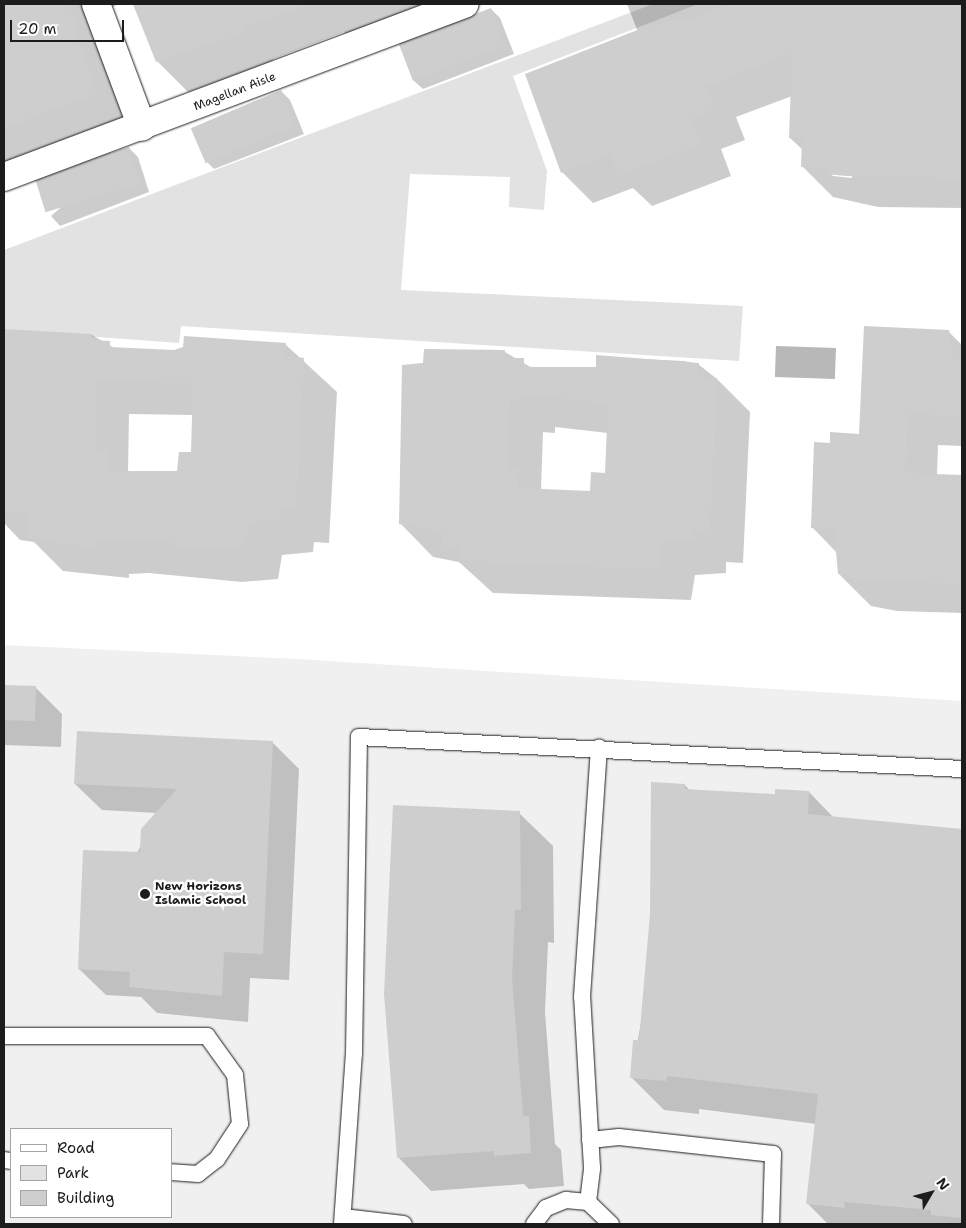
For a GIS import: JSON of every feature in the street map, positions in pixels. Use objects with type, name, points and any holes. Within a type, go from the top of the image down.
[{"type":"street","points":[[96,4],[142,127]]},
{"type":"street","name":"Magellan Aisle","points":[[4,178],[465,4]]},
{"type":"lane","points":[[404,1224],[342,1221],[354,1054],[359,737],[962,768]]},
{"type":"lane","points":[[588,1202],[590,1140],[582,997],[599,748]]},
{"type":"lane","points":[[4,1036],[207,1036],[235,1076],[240,1124],[217,1159],[198,1174],[172,1172]]},
{"type":"lane","points":[[590,1140],[619,1137],[773,1154],[771,1224]]},
{"type":"lane","points":[[534,1224],[556,1203],[588,1202],[611,1224]]},
{"type":"shaded area","points":[[776,346],[836,348],[835,379],[775,377]]},
{"type":"shaded area","points":[[4,645],[298,659],[962,701],[962,1224],[4,1224]]},
{"type":"green space","points":[[653,4],[698,4],[513,76],[547,171],[544,210],[509,207],[510,177],[410,174],[401,290],[743,306],[739,361],[181,326],[179,343],[4,330],[4,250]]},
{"type":"building","points":[[4,4],[68,4],[79,33],[75,35],[97,93],[4,128]]},
{"type":"building","points":[[133,4],[299,4],[300,7],[243,28],[245,33],[156,62]]},
{"type":"building","points":[[729,4],[962,4],[962,178],[846,176],[826,174],[827,167],[801,167],[802,139],[789,138],[792,53],[706,86],[715,108],[691,118],[701,144],[619,176],[611,154],[561,173],[525,74],[645,27],[674,19],[676,24]]},
{"type":"building","points":[[491,8],[505,45],[413,81],[399,43]]},
{"type":"building","points":[[281,90],[296,125],[206,163],[191,128]]},
{"type":"building","points":[[129,147],[140,183],[45,212],[34,176]]},
{"type":"building","points":[[864,326],[949,330],[953,359],[962,359],[962,416],[907,414],[905,473],[962,475],[962,584],[864,580],[838,574],[834,529],[811,528],[814,442],[830,443],[830,432],[859,434]]},
{"type":"building","points":[[4,329],[92,334],[91,340],[110,341],[110,347],[174,350],[183,347],[184,336],[286,343],[285,356],[304,358],[296,510],[281,509],[281,519],[249,522],[245,546],[231,548],[179,548],[179,543],[115,540],[97,542],[97,546],[68,545],[28,538],[29,515],[4,510]],"holes":[[[97,382],[193,383],[191,452],[179,452],[177,471],[106,471],[107,451],[95,451]]]},
{"type":"building","points":[[424,349],[505,350],[505,358],[524,358],[524,364],[531,367],[596,367],[596,355],[699,363],[698,377],[717,378],[710,530],[694,530],[694,540],[662,543],[658,567],[643,569],[459,560],[459,547],[442,546],[442,532],[399,524],[402,365],[423,363]],"holes":[[[522,395],[608,403],[605,473],[591,472],[590,491],[518,488],[519,468],[508,468],[510,400],[522,400]]]},
{"type":"building","points":[[4,685],[36,686],[35,721],[4,720]]},
{"type":"building","points":[[77,731],[273,741],[263,954],[224,952],[222,996],[129,987],[130,972],[78,969],[83,850],[140,852],[141,829],[177,789],[74,784]]},
{"type":"building","points":[[651,782],[685,784],[685,789],[775,794],[775,789],[809,791],[808,814],[962,829],[962,1218],[931,1215],[931,1210],[844,1202],[845,1208],[806,1204],[818,1094],[667,1076],[666,1081],[630,1078],[633,1040],[639,1040],[650,914]]},
{"type":"building","points":[[393,805],[520,811],[521,910],[515,910],[512,978],[523,1116],[529,1116],[531,1153],[494,1156],[494,1151],[397,1158],[384,994]]},
{"type":"place","name":"New Horizons Islamic School","points":[[145,894]]}]
